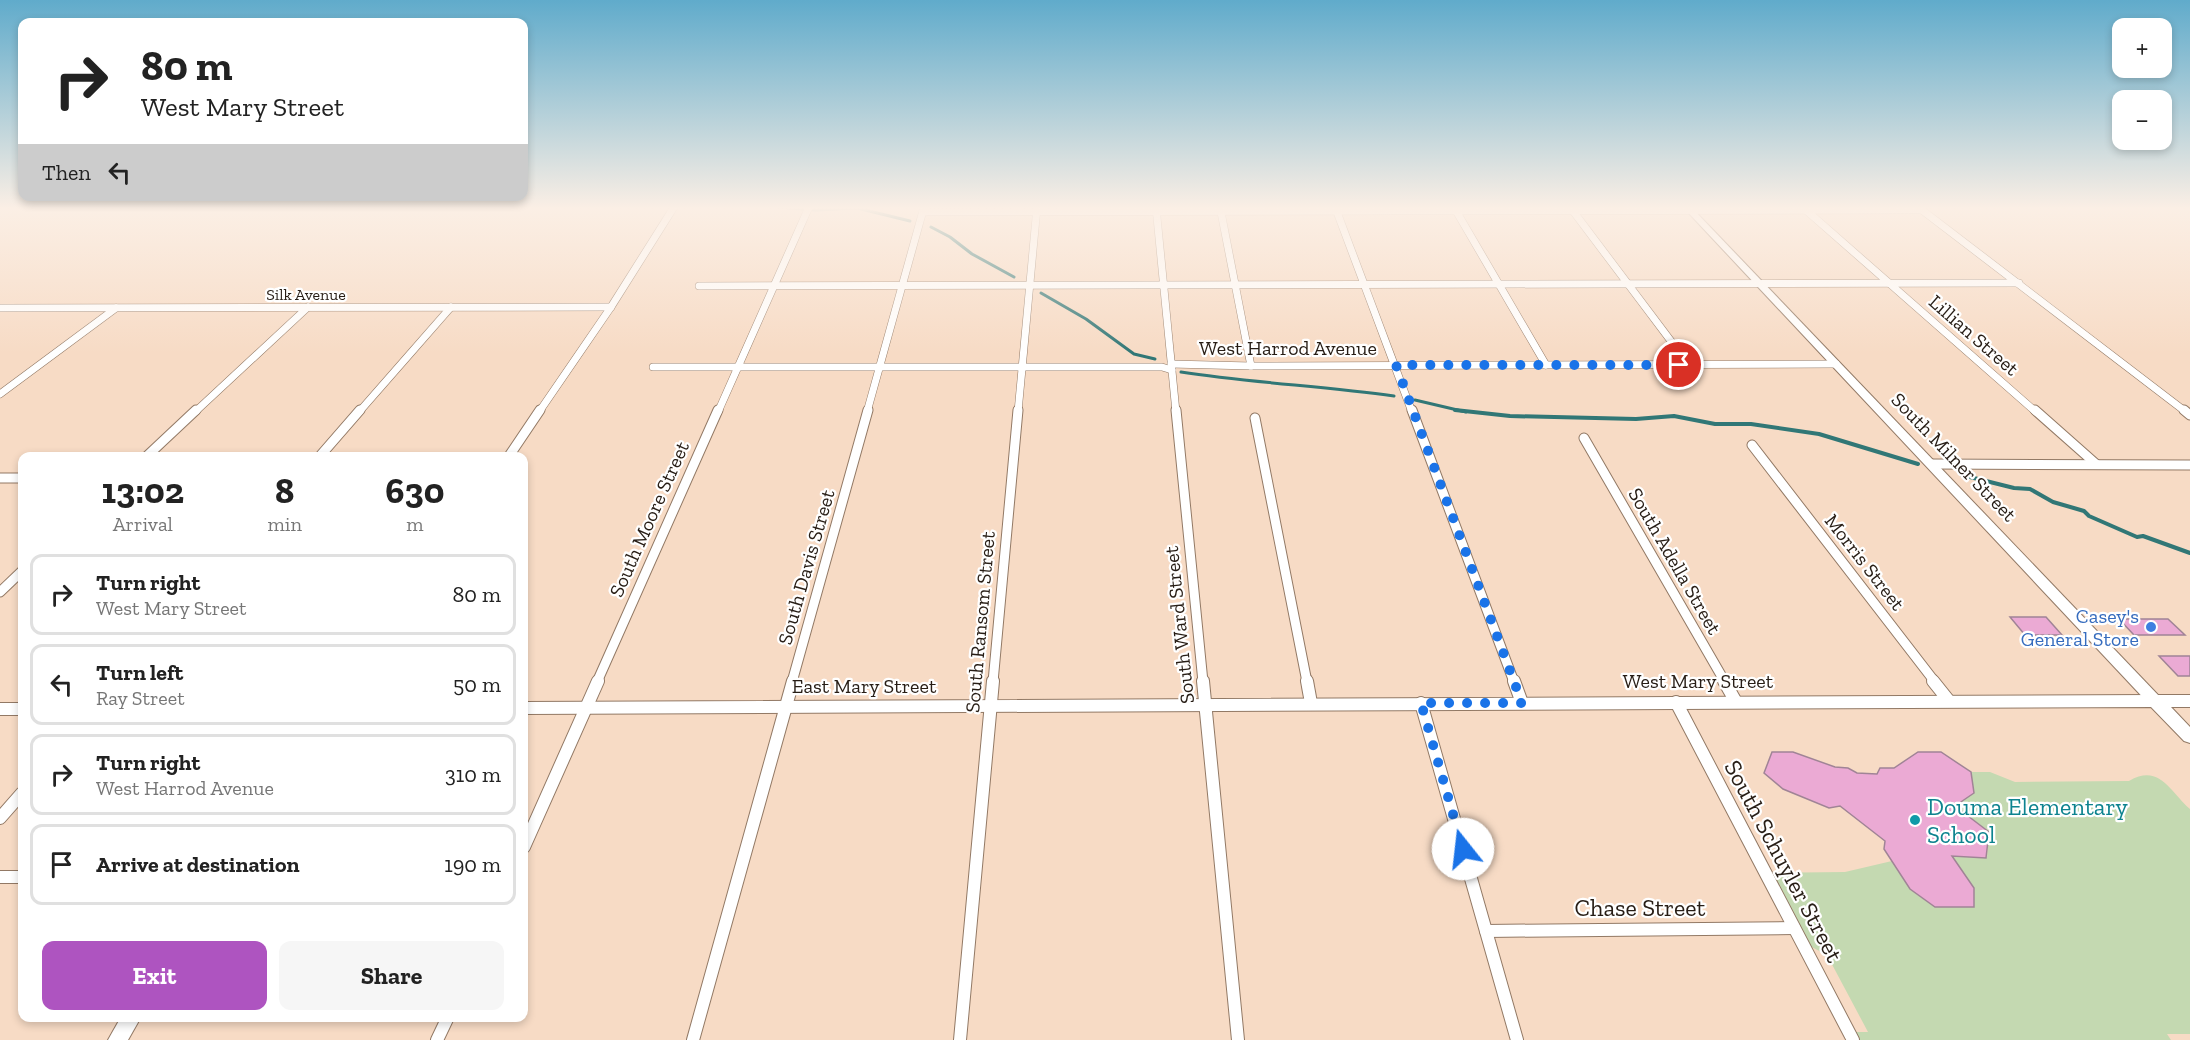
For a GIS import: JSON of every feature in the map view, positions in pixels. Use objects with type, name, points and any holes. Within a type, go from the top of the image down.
[{"type":"main road","name":"West Mary Street","points":[[1205,706],[1311,703],[2190,700]]},
{"type":"main road","name":"South Milner Street","points":[[2155,701],[2190,737]]},
{"type":"main road","name":"East Mary Street","points":[[528,708],[1205,706]]},
{"type":"main road","points":[[0,710],[18,710]]},
{"type":"street","points":[[512,452],[643,256]]},
{"type":"street","name":"South Moore Street","points":[[528,838],[787,256]]},
{"type":"street","name":"South Davis Street","points":[[693,1040],[911,256]]},
{"type":"street","name":"South Ransom Street","points":[[960,1040],[1033,256]]},
{"type":"street","name":"South Ward Street","points":[[1161,256],[1238,1040]]},
{"type":"street","points":[[1229,256],[1251,366]]},
{"type":"street","points":[[1354,256],[1522,703]]},
{"type":"street","points":[[1482,256],[1546,365]]},
{"type":"street","points":[[1607,256],[1689,365]]},
{"type":"street","name":"South Milner Street","points":[[1733,256],[2155,701]]},
{"type":"street","name":"Lillian Street","points":[[1858,256],[2096,464]]},
{"type":"street","points":[[1982,256],[2190,415]]},
{"type":"street","points":[[699,286],[2019,283]]},
{"type":"street","points":[[324,452],[451,307]]},
{"type":"street","name":"Silk Avenue","points":[[0,308],[611,307]]},
{"type":"street","points":[[0,394],[116,308]]},
{"type":"street","points":[[151,452],[308,308]]},
{"type":"street","name":"West Harrod Avenue","points":[[653,367],[1022,368],[1836,364]]},
{"type":"street","points":[[1255,418],[1311,703]]},
{"type":"street","name":"South Adella Street","points":[[1584,438],[1736,702]]},
{"type":"street","name":"Morris Street","points":[[1752,445],[1949,701]]},
{"type":"street","points":[[1932,464],[2190,465]]},
{"type":"street","points":[[0,478],[18,478]]},
{"type":"street","points":[[0,592],[18,575]]},
{"type":"street","name":"South Schuyler Street","points":[[1677,702],[1852,1040]]},
{"type":"street","points":[[1421,703],[1517,1040]]},
{"type":"street","points":[[0,818],[18,798]]},
{"type":"street","points":[[0,876],[18,877]]},
{"type":"street","name":"Chase Street","points":[[1486,931],[1794,928]]},
{"type":"street","points":[[117,1040],[129,1022]]},
{"type":"street","points":[[437,1040],[445,1022]]},
{"type":"green space","points":[[1971,772],[1990,772],[2015,782],[2129,781],[2149,775],[2164,782],[2190,809],[2190,1034],[2167,1034],[2171,1040],[1853,1040],[1849,1032],[1868,1032],[1827,955],[1802,942],[1765,873],[1845,872],[1892,861],[1910,889],[1934,906],[1974,907],[1974,888],[1952,856],[1987,857],[1989,832],[1955,806],[1974,793]]},
{"type":"building","points":[[2010,617],[2046,617],[2062,635],[2025,635]]},
{"type":"building","name":"Casey's General Store","points":[[2119,619],[2168,619],[2185,635],[2134,635]]},
{"type":"building","name":"Casey's General Store","points":[[2159,656],[2190,656],[2190,676],[2178,676]]},
{"type":"building","name":"Douma Elementary School","points":[[1772,752],[1793,752],[1835,767],[1848,768],[1857,773],[1877,774],[1880,768],[1894,768],[1918,752],[1941,752],[1971,772],[1974,793],[1955,806],[1989,832],[1986,858],[1952,856],[1974,888],[1974,907],[1935,907],[1910,889],[1884,849],[1885,841],[1840,806],[1829,808],[1783,789],[1764,773]]},
{"type":"waterway","points":[[975,256],[1014,277]]},
{"type":"waterway","points":[[1041,293],[1086,319],[1134,354],[1155,359]]},
{"type":"waterway","points":[[1181,372],[1394,396]]},
{"type":"waterway","points":[[1415,400],[1460,411]]},
{"type":"waterway","points":[[1455,410],[1460,411]]},
{"type":"waterway","points":[[1460,411],[1510,416],[1636,419],[1674,416],[1715,424],[1751,424],[1819,434],[1918,464]]},
{"type":"waterway","points":[[1460,411],[1466,412]]},
{"type":"waterway","points":[[1962,475],[2014,488],[2030,489],[2053,502],[2084,511],[2089,516],[2137,537],[2143,536],[2190,553]]},
{"type":"place","name":"Casey's General Store","points":[[2151,627]]},
{"type":"place","name":"Douma Elementary School","points":[[1915,820]]},
{"type":"route","points":[[1463,849],[1421,703],[1522,703],[1395,370],[1396,365],[1679,365]]}]
